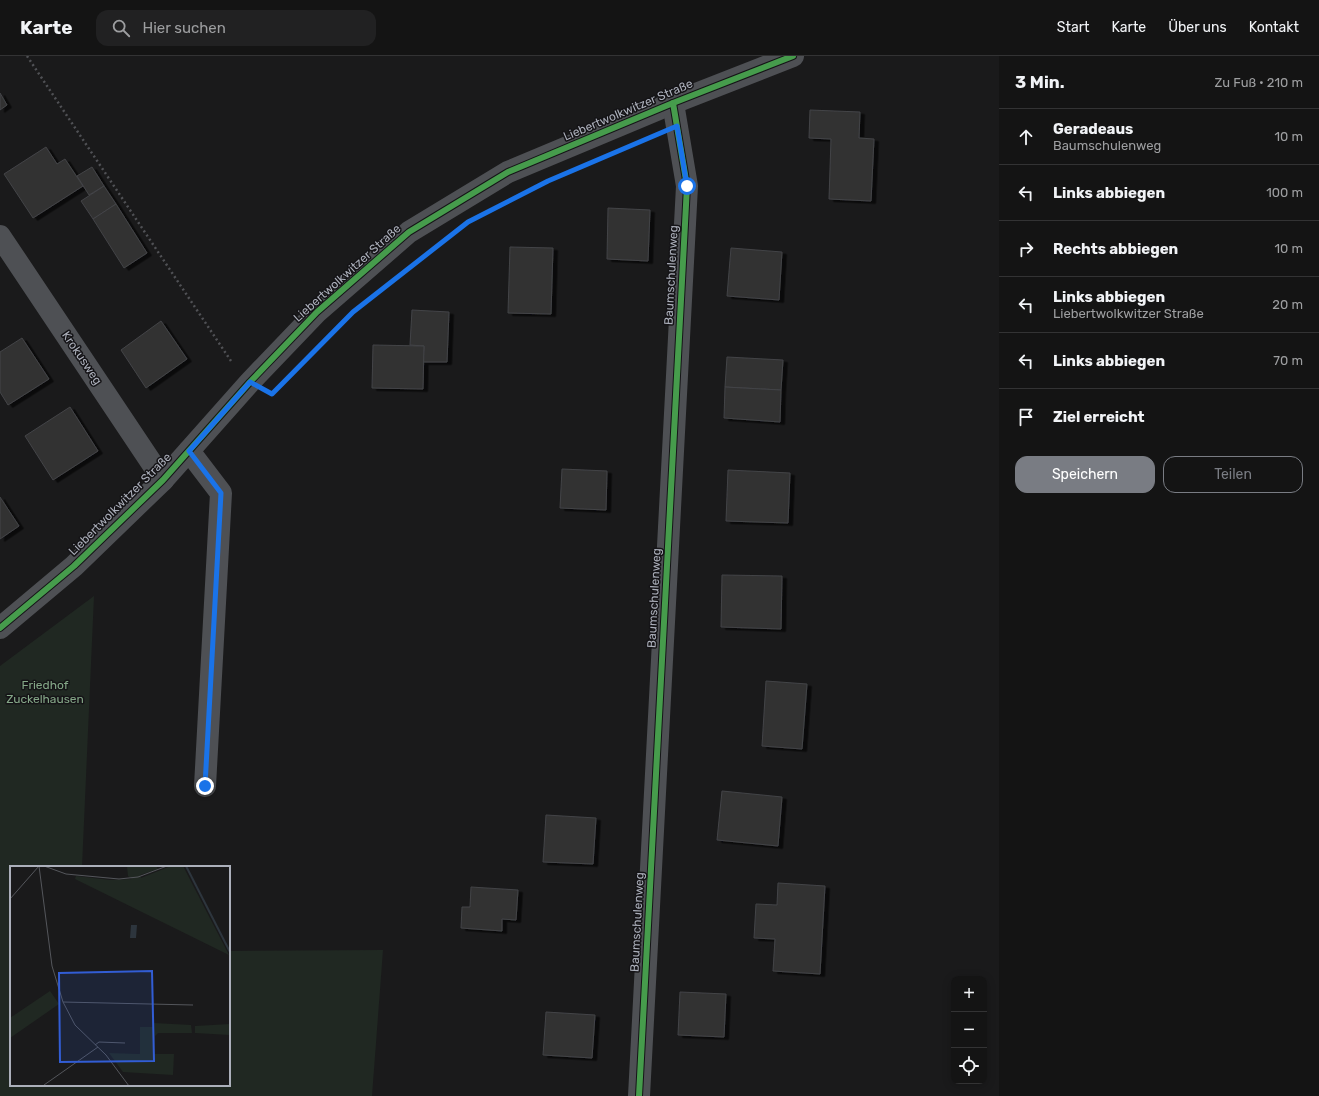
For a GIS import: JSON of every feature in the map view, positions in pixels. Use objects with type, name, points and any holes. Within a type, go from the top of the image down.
[{"type":"street","name":"Liebertwolkwitzer Straße","points":[[0,628],[74,566],[163,480],[250,382],[317,312],[409,232],[508,172],[673,102],[793,56]]},
{"type":"street","name":"Baumschulenweg","points":[[639,1096],[687,186],[673,102]]},
{"type":"street","name":"Krokusweg","points":[[0,236],[163,480]]},
{"type":"street","points":[[189,451],[221,493],[205,786]]},
{"type":"path","points":[[27,56],[228,358],[250,382]]},
{"type":"green space","name":"Friedhof Zuckelhausen","points":[[94,596],[82,866],[10,866],[10,1086],[230,1086],[230,951],[383,950],[372,1096],[0,1096],[0,666]]},
{"type":"building","points":[[0,93],[7,105],[0,110]]},
{"type":"building","points":[[810,110],[860,112],[859,138],[874,139],[871,201],[829,199],[831,139],[809,138]]},
{"type":"building","points":[[46,147],[57,164],[65,159],[83,186],[33,218],[4,174]]},
{"type":"building","points":[[92,167],[104,186],[89,195],[77,176]]},
{"type":"building","points":[[104,186],[116,204],[93,219],[81,201]]},
{"type":"building","points":[[116,204],[147,253],[124,268],[93,219]]},
{"type":"building","points":[[608,208],[650,210],[648,261],[607,259]]},
{"type":"building","points":[[510,247],[553,248],[551,314],[508,313]]},
{"type":"building","points":[[731,248],[782,252],[779,300],[727,296]]},
{"type":"building","points":[[412,310],[449,312],[447,362],[423,362],[424,346],[410,345]]},
{"type":"building","points":[[161,321],[187,359],[146,388],[121,350]]},
{"type":"building","points":[[22,338],[49,379],[8,405],[0,392],[0,352]]},
{"type":"building","points":[[373,345],[424,346],[423,389],[372,388]]},
{"type":"building","points":[[727,357],[783,360],[781,390],[725,387]]},
{"type":"building","points":[[725,387],[781,390],[780,422],[724,418]]},
{"type":"building","points":[[70,407],[98,451],[53,480],[25,436]]},
{"type":"building","points":[[562,469],[607,471],[606,510],[560,508]]},
{"type":"building","points":[[728,470],[790,473],[788,523],[726,521]]},
{"type":"building","points":[[0,497],[19,526],[0,539]]},
{"type":"building","points":[[722,575],[782,576],[781,629],[721,627]]},
{"type":"building","points":[[766,681],[807,684],[802,749],[762,746]]},
{"type":"building","points":[[722,791],[782,797],[778,846],[717,840]]},
{"type":"building","points":[[546,815],[596,818],[593,864],[543,862]]},
{"type":"building","points":[[778,883],[825,886],[820,974],[773,971],[775,939],[754,938],[756,904],[777,905]]},
{"type":"building","points":[[471,887],[518,890],[516,920],[502,919],[502,931],[461,928],[462,907],[470,907]]},
{"type":"building","points":[[680,992],[726,994],[724,1037],[678,1035]]},
{"type":"building","points":[[546,1012],[595,1015],[592,1058],[543,1055]]},
{"type":"cycle path","points":[[0,628],[74,566],[163,480],[250,382],[317,312],[409,232],[508,172],[673,103],[793,56]]},
{"type":"cycle path","points":[[639,1096],[687,186],[673,103]]},
{"type":"route","points":[[205,786],[221,493],[189,451],[250,382],[272,394],[353,312],[468,222],[548,181],[677,126],[687,186]]}]
